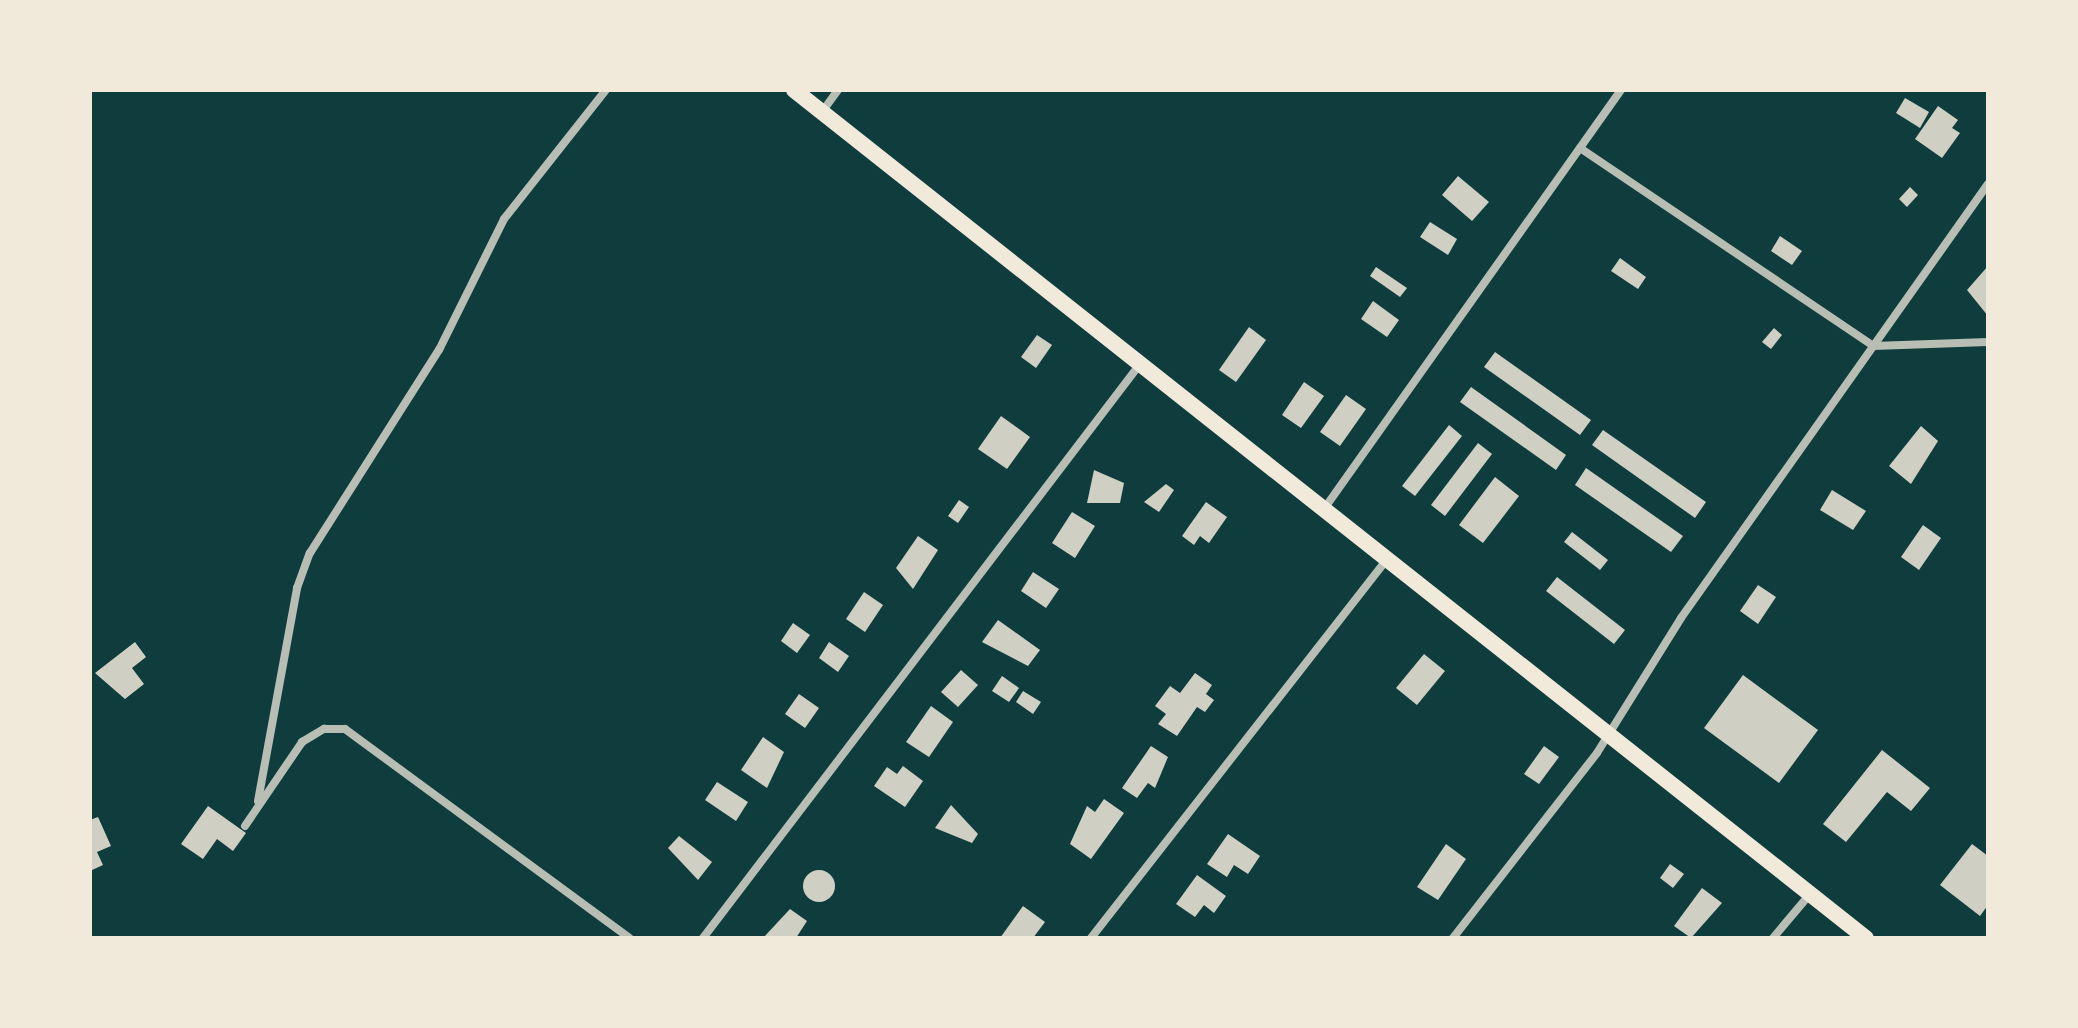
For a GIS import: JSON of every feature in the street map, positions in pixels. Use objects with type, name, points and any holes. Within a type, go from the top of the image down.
[{"type":"main road","points":[[794,90],[1866,938]]},
{"type":"street","points":[[258,801],[299,574],[439,350],[504,219],[606,90]]},
{"type":"street","points":[[822,112],[838,90]]},
{"type":"street","points":[[1324,509],[1621,90]]},
{"type":"street","points":[[1580,148],[1873,346],[1988,342]]},
{"type":"street","points":[[1453,938],[1607,733],[1988,184]]},
{"type":"street","points":[[703,938],[1140,364]]},
{"type":"street","points":[[1091,938],[1387,559]]},
{"type":"street","points":[[245,826],[258,801],[302,742],[345,729],[629,938]]},
{"type":"street","points":[[1773,938],[1810,894]]},
{"type":"building","points":[[1905,98],[1929,112],[1920,128],[1896,113]]},
{"type":"building","points":[[1938,106],[1958,120],[1952,128],[1960,133],[1942,158],[1915,139]]},
{"type":"building","points":[[1458,176],[1489,202],[1472,221],[1442,195]]},
{"type":"building","points":[[1910,187],[1918,195],[1907,207],[1899,199]]},
{"type":"building","points":[[1430,222],[1457,239],[1448,255],[1420,237]]},
{"type":"building","points":[[1780,236],[1802,251],[1792,265],[1771,251]]},
{"type":"building","points":[[1620,258],[1646,277],[1638,289],[1611,271]]},
{"type":"building","points":[[1988,266],[1988,316],[1967,290]]},
{"type":"building","points":[[1376,267],[1407,288],[1400,297],[1370,276]]},
{"type":"building","points":[[1373,301],[1399,320],[1387,337],[1361,319]]},
{"type":"building","points":[[1249,327],[1266,340],[1236,382],[1219,370]]},
{"type":"building","points":[[1774,328],[1782,335],[1771,349],[1762,342]]},
{"type":"building","points":[[1037,335],[1052,345],[1036,368],[1021,357]]},
{"type":"building","points":[[1495,352],[1591,420],[1580,435],[1484,367]]},
{"type":"building","points":[[1304,382],[1324,396],[1301,428],[1282,415]]},
{"type":"building","points":[[1471,387],[1566,455],[1556,470],[1460,402]]},
{"type":"building","points":[[1346,395],[1366,409],[1340,446],[1320,432]]},
{"type":"building","points":[[1001,416],[1030,437],[1007,469],[978,449]]},
{"type":"building","points":[[1449,425],[1462,436],[1415,496],[1402,486]]},
{"type":"building","points":[[1921,426],[1938,441],[1911,484],[1889,466]]},
{"type":"building","points":[[1603,430],[1706,502],[1695,518],[1592,445]]},
{"type":"building","points":[[1478,443],[1492,454],[1445,516],[1431,505]]},
{"type":"building","points":[[1586,468],[1683,536],[1671,552],[1575,485]]},
{"type":"building","points":[[1094,470],[1124,483],[1120,503],[1087,503]]},
{"type":"building","points":[[1495,477],[1519,496],[1483,543],[1459,525]]},
{"type":"building","points":[[1166,484],[1174,490],[1159,512],[1144,502]]},
{"type":"building","points":[[1832,490],[1866,511],[1853,530],[1820,510]]},
{"type":"building","points":[[959,500],[969,507],[958,523],[948,516]]},
{"type":"building","points":[[1206,502],[1227,517],[1209,543],[1200,536],[1194,545],[1182,536]]},
{"type":"building","points":[[1072,512],[1095,526],[1075,558],[1052,543]]},
{"type":"building","points":[[1923,525],[1941,538],[1919,570],[1901,557]]},
{"type":"building","points":[[1572,532],[1608,560],[1600,570],[1564,542]]},
{"type":"building","points":[[918,536],[938,550],[913,589],[896,568]]},
{"type":"building","points":[[1033,572],[1059,589],[1046,608],[1021,591]]},
{"type":"building","points":[[1557,577],[1625,630],[1614,644],[1546,591]]},
{"type":"building","points":[[1758,585],[1776,597],[1758,624],[1740,611]]},
{"type":"building","points":[[864,592],[883,605],[865,632],[846,619]]},
{"type":"building","points":[[998,620],[1040,650],[1028,666],[982,642]]},
{"type":"building","points":[[793,623],[810,635],[797,653],[781,641]]},
{"type":"building","points":[[135,642],[146,657],[132,668],[144,684],[125,699],[95,673]]},
{"type":"building","points":[[829,642],[849,656],[838,672],[819,658]]},
{"type":"building","points":[[1424,654],[1445,671],[1417,705],[1396,688]]},
{"type":"building","points":[[961,670],[978,685],[958,707],[941,692]]},
{"type":"building","points":[[1195,673],[1212,685],[1206,694],[1214,700],[1205,712],[1197,707],[1177,736],[1158,724],[1166,714],[1155,706],[1170,686],[1180,693]]},
{"type":"building","points":[[1743,675],[1818,730],[1779,783],[1704,728]]},
{"type":"building","points":[[1002,676],[1019,688],[1009,702],[992,691]]},
{"type":"building","points":[[1023,691],[1041,702],[1033,714],[1016,702]]},
{"type":"building","points":[[799,694],[819,708],[805,728],[785,714]]},
{"type":"building","points":[[931,706],[953,722],[929,757],[906,742]]},
{"type":"building","points":[[763,737],[784,752],[767,788],[741,770]]},
{"type":"building","points":[[1151,746],[1168,757],[1155,788],[1148,783],[1137,798],[1122,788]]},
{"type":"building","points":[[1544,746],[1559,757],[1539,784],[1524,774]]},
{"type":"building","points":[[1882,750],[1930,788],[1911,811],[1887,792],[1846,842],[1823,824]]},
{"type":"building","points":[[903,766],[923,781],[905,807],[874,786],[887,767],[897,774]]},
{"type":"building","points":[[717,782],[748,802],[736,821],[705,800]]},
{"type":"building","points":[[1104,799],[1124,813],[1091,859],[1070,844],[1087,806],[1095,812]]},
{"type":"building","points":[[951,805],[978,834],[972,843],[935,828]]},
{"type":"building","points":[[208,806],[246,833],[233,851],[217,839],[203,859],[181,844]]},
{"type":"building","points":[[98,817],[111,846],[97,852],[103,865],[90,871],[90,820]]},
{"type":"building","points":[[1228,834],[1260,856],[1248,874],[1234,865],[1227,877],[1207,864]]},
{"type":"building","points":[[679,836],[712,862],[698,880],[668,848]]},
{"type":"building","points":[[1446,844],[1466,859],[1438,900],[1417,887]]},
{"type":"building","points":[[1972,844],[1988,856],[1988,905],[1980,916],[1940,885]]},
{"type":"building","points":[[1670,864],[1684,874],[1673,888],[1660,878]]},
{"type":"building","points":[[819,870],[830,875],[835,886],[830,897],[819,902],[808,897],[803,886],[808,875]]},
{"type":"building","points":[[1197,875],[1226,896],[1214,913],[1204,905],[1195,917],[1176,904]]},
{"type":"building","points":[[1702,888],[1722,903],[1691,938],[1674,926]]},
{"type":"building","points":[[1023,906],[1045,922],[1033,938],[1000,938]]},
{"type":"building","points":[[790,909],[807,921],[796,938],[763,938]]}]
